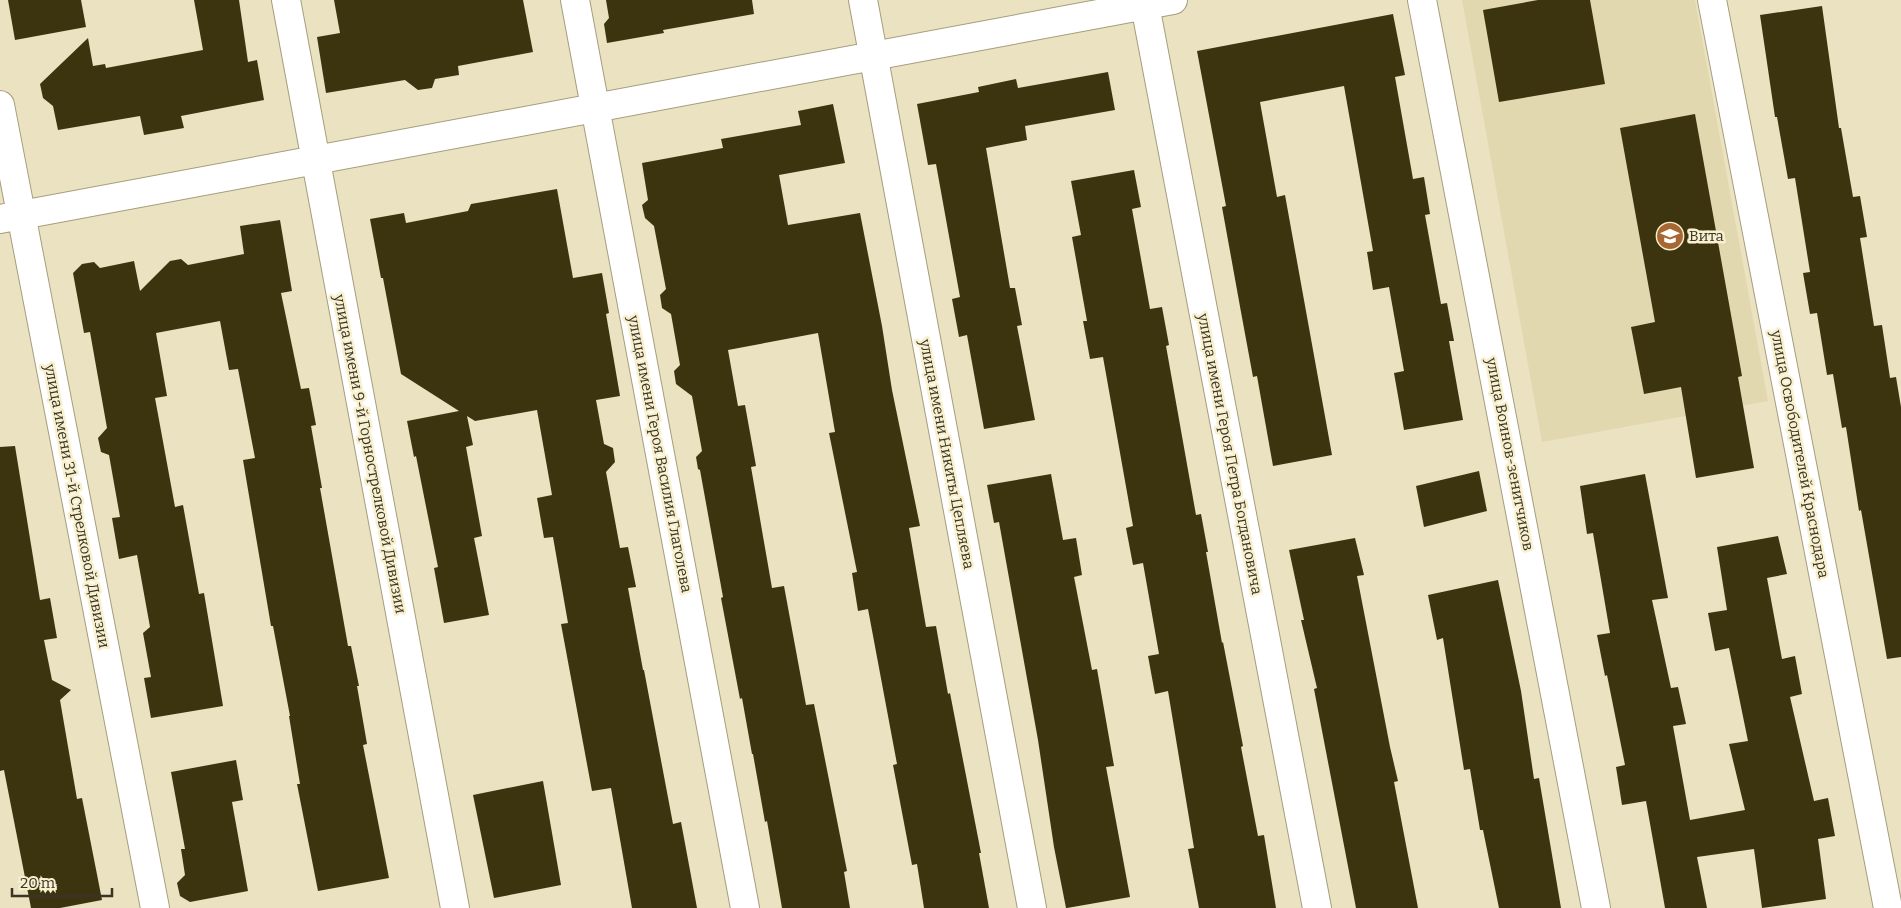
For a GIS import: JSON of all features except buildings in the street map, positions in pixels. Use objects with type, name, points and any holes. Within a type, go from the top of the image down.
[{"type":"street","name":"улица имени 9-й Горнострелковой Дивизии","points":[[286,0],[455,908]]},
{"type":"street","name":"улица имени Героя Василия Глаголева","points":[[575,0],[745,908]]},
{"type":"street","name":"улица имени Никиты Цепляева","points":[[863,0],[1032,908]]},
{"type":"street","points":[[10,217],[873,56],[1144,3],[1173,0]]},
{"type":"street","name":"улица Воинов-зенитчиков","points":[[1422,0],[1596,908]]},
{"type":"street","name":"улица Освободителей Краснодара","points":[[1712,0],[1888,908]]},
{"type":"street","name":"улица имени Героя Петра Богдановича","points":[[1144,3],[1317,908]]},
{"type":"street","name":"улица имени 31-й Стрелковой Дивизии","points":[[0,105],[10,217],[155,908]]},
{"type":"shaded area","points":[[1462,0],[1695,0],[1768,401],[1542,442]]},
{"type":"place","name":"Вита","points":[[1670,236]]}]
